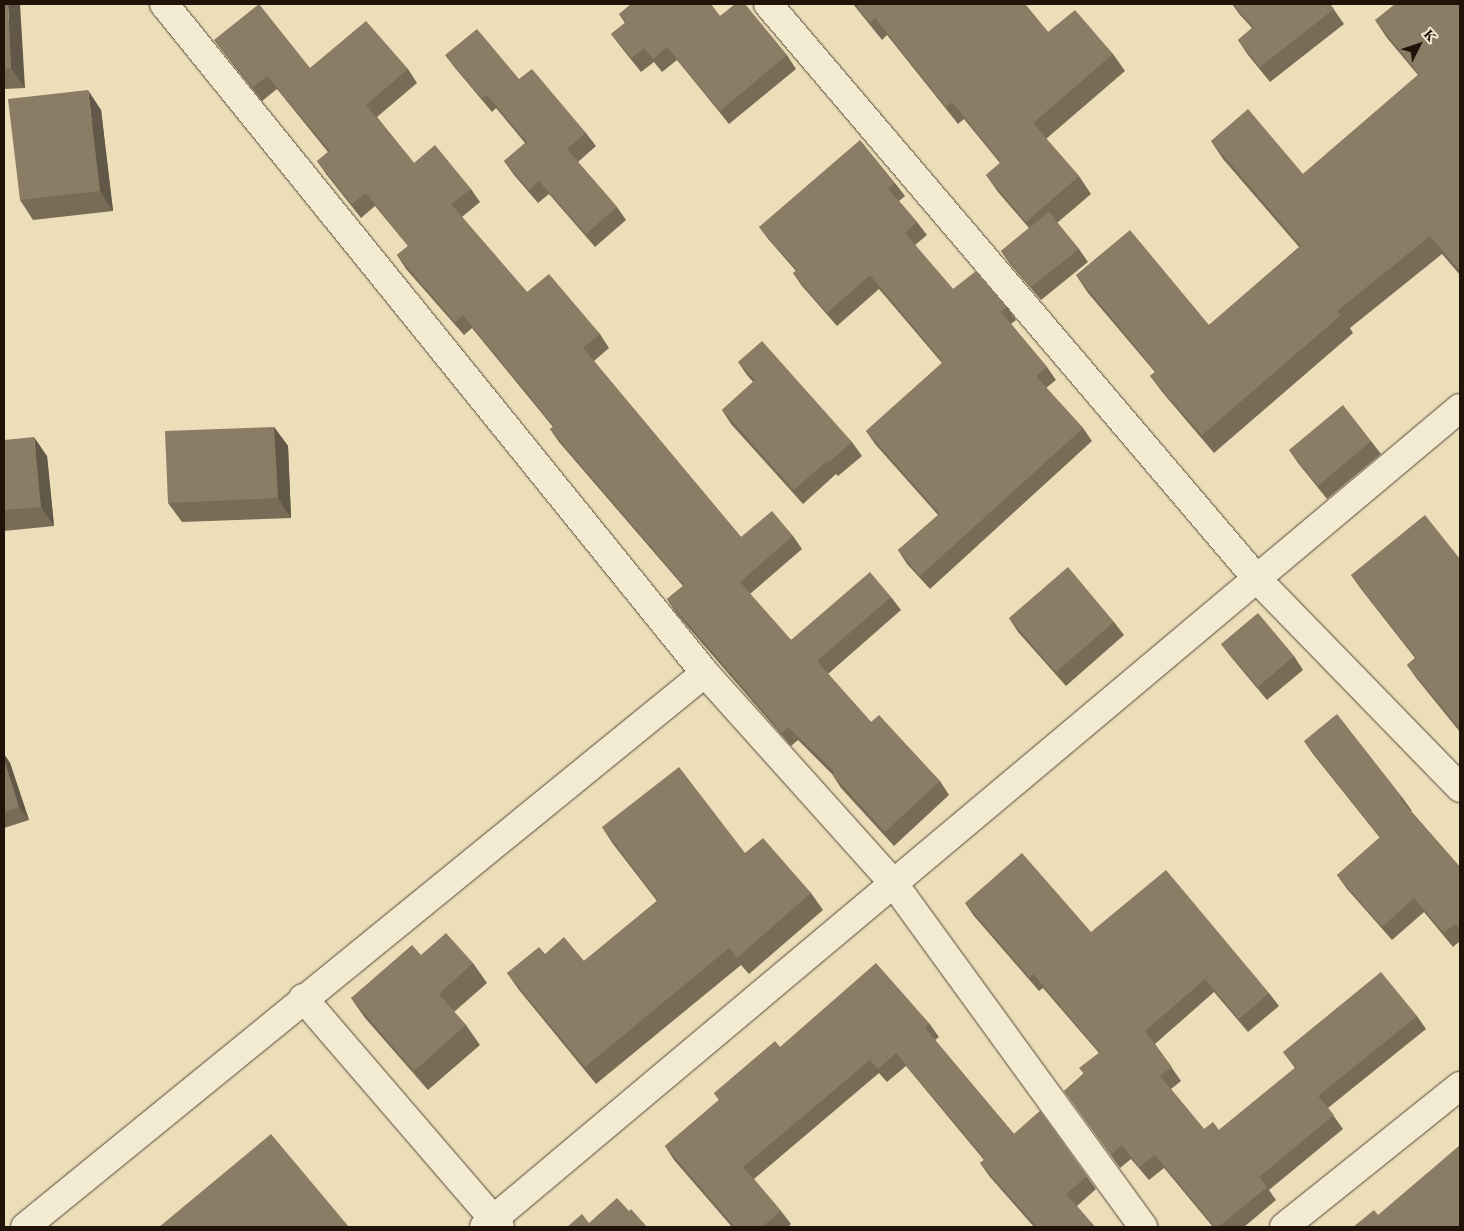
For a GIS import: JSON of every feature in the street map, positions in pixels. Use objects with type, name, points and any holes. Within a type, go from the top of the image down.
[{"type":"street","points":[[164,4],[705,673],[894,884],[1143,1227]]},
{"type":"street","points":[[768,4],[1258,580],[1460,788]]},
{"type":"street","points":[[303,998],[492,1225],[1460,408]]},
{"type":"street","points":[[24,1227],[303,998],[705,673]]},
{"type":"street","points":[[1284,1227],[1460,1086]]},
{"type":"building","points":[[4,4],[8,4],[11,68],[4,69]]},
{"type":"building","points":[[259,4],[310,68],[366,21],[408,69],[366,105],[414,163],[435,145],[471,189],[451,204],[527,292],[549,274],[600,334],[583,348],[741,537],[772,511],[793,536],[740,582],[791,640],[870,572],[891,597],[817,661],[871,722],[879,715],[940,781],[885,832],[832,774],[835,772],[788,727],[782,733],[667,599],[684,585],[550,429],[554,426],[463,315],[455,322],[397,255],[408,246],[366,193],[352,204],[317,161],[330,151],[267,76],[253,87],[214,40]]},
{"type":"building","points":[[631,4],[711,4],[720,16],[735,4],[745,4],[787,55],[720,111],[667,47],[653,59],[644,48],[632,58],[611,34],[626,22],[619,14]]},
{"type":"building","points":[[855,4],[1025,4],[1048,32],[1075,10],[1113,54],[1033,123],[1079,176],[1026,222],[986,175],[1001,162],[952,102],[946,107],[875,18],[870,23]]},
{"type":"building","points":[[1233,4],[1330,4],[1334,9],[1260,67],[1238,40],[1253,27]]},
{"type":"building","points":[[1395,4],[1458,4],[1460,7],[1460,271],[1430,236],[1337,311],[1341,315],[1202,435],[1150,376],[1156,371],[1076,275],[1130,230],[1209,325],[1301,246],[1211,141],[1248,109],[1303,174],[1419,74],[1375,20]]},
{"type":"building","points":[[477,29],[519,79],[532,69],[586,133],[567,149],[617,207],[586,234],[539,181],[529,190],[504,161],[527,142],[487,95],[482,98],[445,55]]},
{"type":"building","points":[[88,90],[100,191],[20,200],[8,99]]},
{"type":"building","points":[[860,140],[895,183],[888,189],[917,222],[905,233],[953,289],[976,271],[1007,307],[1001,312],[1047,367],[1036,376],[1083,428],[920,576],[898,550],[940,514],[866,431],[943,362],[870,275],[827,313],[793,273],[797,270],[759,227]]},
{"type":"building","points":[[1049,212],[1079,249],[1031,287],[1001,251]]},
{"type":"building","points":[[762,341],[852,442],[794,490],[722,410],[755,380],[738,362]]},
{"type":"building","points":[[1343,405],[1371,441],[1318,486],[1289,450]]},
{"type":"building","points":[[274,427],[278,498],[168,503],[165,431]]},
{"type":"building","points":[[34,437],[41,507],[4,510],[4,440]]},
{"type":"building","points":[[1425,515],[1460,559],[1460,729],[1407,665],[1416,657],[1351,575]]},
{"type":"building","points":[[1068,567],[1114,622],[1056,672],[1009,618]]},
{"type":"building","points":[[1258,613],[1294,656],[1258,687],[1221,644]]},
{"type":"building","points":[[1337,714],[1402,797],[1400,799],[1460,867],[1460,930],[1455,924],[1444,933],[1414,898],[1382,927],[1337,875],[1380,837],[1304,741]]},
{"type":"building","points":[[4,759],[19,807],[4,812]]},
{"type":"building","points":[[679,767],[745,853],[763,838],[811,893],[737,958],[729,948],[585,1067],[507,973],[539,947],[545,954],[564,937],[584,961],[658,900],[602,827]]},
{"type":"building","points":[[1022,853],[1091,932],[1166,870],[1269,993],[1239,1019],[1205,979],[1145,1031],[1172,1067],[1160,1076],[1204,1129],[1213,1122],[1219,1130],[1296,1067],[1283,1052],[1381,972],[1417,1016],[1318,1096],[1334,1115],[1259,1177],[1267,1187],[1218,1227],[1215,1227],[1155,1155],[1139,1167],[1122,1145],[1111,1155],[1064,1091],[1084,1074],[1079,1068],[1100,1052],[1033,974],[1030,978],[965,903]]},
{"type":"building","points":[[446,933],[473,963],[439,994],[466,1025],[414,1071],[351,998],[412,945],[421,955]]},
{"type":"building","points":[[876,963],[929,1023],[925,1028],[1014,1134],[1040,1111],[1087,1176],[1066,1194],[1095,1227],[1037,1227],[980,1163],[985,1159],[896,1053],[878,1069],[870,1060],[743,1167],[781,1211],[762,1227],[735,1227],[665,1146],[719,1100],[714,1093],[775,1041],[780,1047]]},
{"type":"building","points":[[271,1134],[349,1227],[159,1227]]},
{"type":"building","points":[[1460,1145],[1460,1227],[1353,1227],[1374,1210],[1378,1215]]},
{"type":"building","points":[[617,1198],[629,1211],[631,1209],[647,1227],[567,1227],[582,1214],[589,1223]]}]
